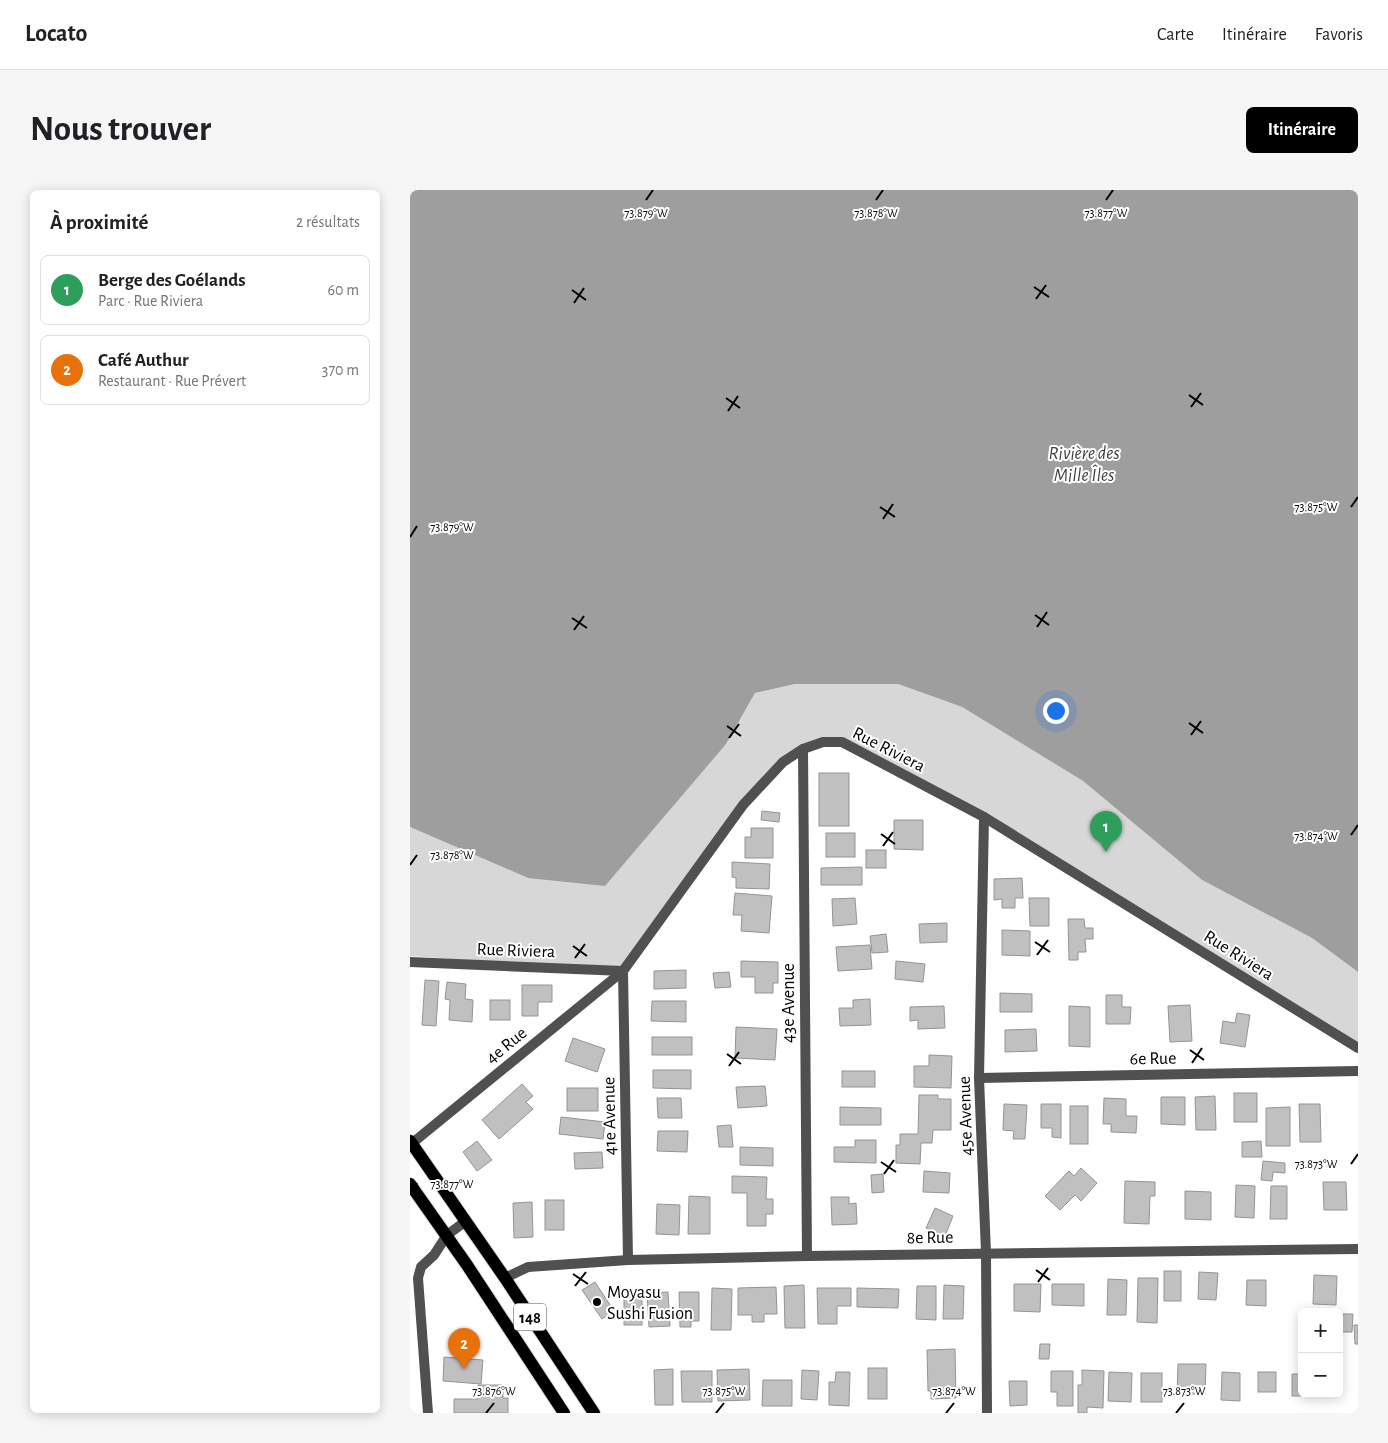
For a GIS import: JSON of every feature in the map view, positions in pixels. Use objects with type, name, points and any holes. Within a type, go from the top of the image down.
[{"type":"main road","name":"148","points":[[411,1143],[505,1278],[594,1413]]},
{"type":"main road","name":"148","points":[[410,1184],[447,1235],[564,1413]]},
{"type":"street","name":"Rue Riviera","points":[[410,962],[623,971],[743,805],[783,762],[803,749],[823,742],[842,742],[984,818],[1358,1048]]},
{"type":"street","name":"43e Avenue","points":[[803,749],[807,1256]]},
{"type":"street","name":"45e Avenue","points":[[984,818],[979,1078],[986,1253],[987,1413]]},
{"type":"street","name":"4e Rue","points":[[411,1143],[623,971]]},
{"type":"street","name":"41e Avenue","points":[[623,971],[628,1260]]},
{"type":"street","name":"6e Rue","points":[[979,1078],[1358,1070]]},
{"type":"street","points":[[428,1413],[418,1278],[421,1267],[434,1255],[447,1235],[466,1221]]},
{"type":"street","name":"8e Rue","points":[[505,1278],[528,1267],[628,1260],[1358,1248]]},
{"type":"shaded area","points":[[795,684],[898,684],[962,707],[1083,781],[1202,880],[1312,938],[1358,972],[1358,1045],[984,817],[842,740],[803,749],[743,805],[623,971],[410,956],[410,827],[528,878],[726,744],[755,693]]},
{"type":"water","name":"Rivière des Mille Îles","points":[[410,190],[1358,190],[1358,972],[1312,938],[1202,880],[1083,781],[962,707],[898,684],[795,684],[755,693],[726,744],[605,886],[528,878],[410,827]]},
{"type":"building","points":[[819,773],[849,773],[849,826],[819,826]]},
{"type":"building","points":[[762,811],[780,813],[779,822],[761,820]]},
{"type":"building","points":[[894,820],[923,820],[923,850],[894,849]]},
{"type":"building","points":[[751,828],[773,828],[773,858],[745,858],[745,837],[751,837]]},
{"type":"building","points":[[826,833],[855,833],[855,857],[826,857]]},
{"type":"building","points":[[866,850],[886,850],[886,868],[866,868]]},
{"type":"building","points":[[732,862],[770,864],[769,889],[736,888],[736,878],[732,877]]},
{"type":"building","points":[[862,867],[862,885],[821,885],[821,868]]},
{"type":"building","points":[[1022,878],[1023,898],[1015,898],[1015,908],[1002,908],[1002,899],[994,900],[994,879]]},
{"type":"building","points":[[735,893],[772,896],[769,933],[741,931],[742,915],[733,915]]},
{"type":"building","points":[[855,898],[857,924],[833,926],[832,899]]},
{"type":"building","points":[[1029,898],[1049,898],[1049,926],[1030,926]]},
{"type":"building","points":[[1068,919],[1084,919],[1085,928],[1093,928],[1093,939],[1085,939],[1086,952],[1078,952],[1078,960],[1069,960]]},
{"type":"building","points":[[947,923],[947,942],[920,943],[919,924]]},
{"type":"building","points":[[1002,930],[1030,931],[1030,956],[1002,955]]},
{"type":"building","points":[[886,934],[888,952],[872,953],[870,936]]},
{"type":"building","points":[[870,945],[872,969],[838,971],[836,947]]},
{"type":"building","points":[[741,961],[778,962],[778,983],[773,983],[773,993],[755,993],[755,977],[741,977]]},
{"type":"building","points":[[896,961],[925,964],[923,982],[895,979]]},
{"type":"building","points":[[686,970],[686,988],[654,989],[654,971]]},
{"type":"building","points":[[729,972],[731,987],[715,988],[713,973]]},
{"type":"building","points":[[425,980],[439,981],[436,1026],[422,1025]]},
{"type":"building","points":[[447,982],[466,984],[465,999],[473,1000],[472,1022],[449,1020],[450,1000],[445,999]]},
{"type":"building","points":[[522,985],[552,985],[552,1002],[538,1002],[538,1016],[522,1016]]},
{"type":"building","points":[[1000,993],[1032,994],[1032,1012],[1000,1012]]},
{"type":"building","points":[[1106,995],[1122,995],[1122,1007],[1131,1007],[1130,1024],[1106,1024]]},
{"type":"building","points":[[870,999],[871,1025],[840,1026],[839,1008],[853,1008],[853,1000]]},
{"type":"building","points":[[490,1000],[510,1000],[510,1020],[490,1020]]},
{"type":"building","points":[[652,1001],[686,1001],[686,1022],[651,1021]]},
{"type":"building","points":[[1190,1005],[1192,1041],[1170,1042],[1168,1006]]},
{"type":"building","points":[[944,1006],[945,1028],[918,1029],[918,1020],[910,1021],[910,1007]]},
{"type":"building","points":[[1069,1006],[1090,1007],[1090,1047],[1069,1046]]},
{"type":"building","points":[[1237,1013],[1250,1015],[1245,1047],[1220,1043],[1223,1021],[1235,1023]]},
{"type":"building","points":[[736,1027],[777,1029],[775,1060],[735,1058]]},
{"type":"building","points":[[1036,1029],[1037,1051],[1005,1052],[1005,1030]]},
{"type":"building","points":[[652,1037],[692,1037],[692,1055],[652,1055]]},
{"type":"building","points":[[573,1038],[605,1049],[597,1072],[565,1061]]},
{"type":"building","points":[[929,1055],[952,1056],[951,1088],[914,1087],[914,1066],[929,1066]]},
{"type":"building","points":[[653,1070],[691,1070],[691,1089],[653,1088]]},
{"type":"building","points":[[842,1071],[875,1071],[875,1087],[842,1087]]},
{"type":"building","points":[[522,1084],[533,1096],[526,1102],[533,1109],[499,1139],[482,1120]]},
{"type":"building","points":[[765,1086],[767,1106],[738,1108],[736,1087]]},
{"type":"building","points":[[567,1088],[598,1088],[598,1111],[567,1111]]},
{"type":"building","points":[[1234,1093],[1257,1093],[1257,1122],[1234,1122]]},
{"type":"building","points":[[919,1095],[938,1095],[938,1099],[951,1099],[951,1130],[933,1130],[932,1143],[921,1143],[920,1164],[896,1163],[896,1145],[900,1145],[900,1134],[918,1134]]},
{"type":"building","points":[[1215,1096],[1216,1130],[1196,1130],[1195,1097]]},
{"type":"building","points":[[1161,1097],[1185,1097],[1185,1125],[1161,1124]]},
{"type":"building","points":[[657,1098],[681,1098],[682,1118],[658,1118]]},
{"type":"building","points":[[1104,1098],[1126,1099],[1126,1116],[1137,1116],[1136,1133],[1111,1132],[1111,1124],[1103,1124]]},
{"type":"building","points":[[1004,1104],[1027,1105],[1025,1139],[1013,1139],[1014,1131],[1003,1130]]},
{"type":"building","points":[[1041,1104],[1061,1104],[1061,1138],[1052,1137],[1052,1128],[1041,1128]]},
{"type":"building","points":[[1299,1104],[1320,1104],[1321,1142],[1300,1142]]},
{"type":"building","points":[[1070,1106],[1088,1106],[1088,1144],[1070,1144]]},
{"type":"building","points":[[840,1107],[881,1108],[881,1125],[840,1125]]},
{"type":"building","points":[[1290,1107],[1290,1146],[1266,1146],[1266,1108]]},
{"type":"building","points":[[561,1117],[605,1122],[603,1139],[559,1134]]},
{"type":"building","points":[[731,1125],[733,1147],[719,1147],[717,1126]]},
{"type":"building","points":[[658,1131],[688,1131],[687,1152],[657,1151]]},
{"type":"building","points":[[855,1140],[876,1140],[876,1163],[834,1162],[834,1147],[855,1147]]},
{"type":"building","points":[[477,1141],[492,1160],[477,1171],[463,1152]]},
{"type":"building","points":[[1261,1141],[1262,1157],[1242,1157],[1242,1142]]},
{"type":"building","points":[[740,1147],[773,1148],[773,1166],[740,1165]]},
{"type":"building","points":[[602,1152],[603,1168],[575,1169],[574,1153]]},
{"type":"building","points":[[1263,1161],[1285,1163],[1285,1173],[1273,1172],[1272,1181],[1261,1180]]},
{"type":"building","points":[[1081,1168],[1097,1183],[1081,1201],[1075,1195],[1060,1210],[1045,1196],[1069,1171],[1074,1176]]},
{"type":"building","points":[[924,1171],[950,1173],[949,1193],[923,1192]]},
{"type":"building","points":[[883,1174],[884,1192],[872,1193],[871,1175]]},
{"type":"building","points":[[732,1176],[767,1177],[766,1199],[773,1199],[773,1214],[766,1214],[766,1226],[747,1226],[747,1193],[732,1193]]},
{"type":"building","points":[[1125,1181],[1155,1182],[1155,1196],[1150,1196],[1149,1224],[1124,1223]]},
{"type":"building","points":[[1323,1182],[1346,1182],[1347,1210],[1324,1210]]},
{"type":"building","points":[[1236,1185],[1255,1186],[1254,1218],[1235,1217]]},
{"type":"building","points":[[1271,1186],[1287,1186],[1287,1219],[1270,1219]]},
{"type":"building","points":[[1185,1191],[1211,1192],[1211,1220],[1185,1219]]},
{"type":"building","points":[[689,1196],[710,1197],[710,1234],[688,1234]]},
{"type":"building","points":[[831,1197],[849,1197],[849,1204],[856,1203],[857,1224],[832,1225]]},
{"type":"building","points":[[545,1200],[564,1200],[564,1230],[545,1230]]},
{"type":"building","points":[[532,1202],[533,1237],[514,1238],[513,1203]]},
{"type":"building","points":[[657,1204],[680,1205],[679,1235],[656,1234]]},
{"type":"building","points":[[935,1208],[953,1216],[945,1236],[926,1228]]},
{"type":"building","points":[[1164,1271],[1181,1271],[1181,1301],[1164,1301]]},
{"type":"building","points":[[1199,1272],[1218,1273],[1216,1300],[1198,1299]]},
{"type":"building","points":[[1314,1275],[1337,1276],[1336,1305],[1313,1304]]},
{"type":"building","points":[[1138,1278],[1158,1278],[1157,1323],[1137,1322]]},
{"type":"building","points":[[1108,1279],[1127,1280],[1126,1315],[1107,1315]]},
{"type":"building","points":[[1247,1280],[1266,1280],[1266,1306],[1246,1305]]},
{"type":"building","points":[[595,1282],[614,1311],[602,1319],[582,1290]]},
{"type":"building","points":[[1014,1284],[1041,1284],[1040,1312],[1014,1311]]},
{"type":"building","points":[[1052,1284],[1084,1284],[1084,1306],[1052,1305]]},
{"type":"building","points":[[804,1285],[805,1328],[785,1328],[784,1286]]},
{"type":"building","points":[[944,1285],[964,1286],[963,1319],[943,1319]]},
{"type":"building","points":[[917,1286],[936,1286],[936,1320],[916,1319]]},
{"type":"building","points":[[776,1287],[777,1314],[764,1314],[764,1322],[752,1322],[752,1315],[738,1315],[738,1288]]},
{"type":"building","points":[[712,1288],[732,1289],[731,1330],[711,1330]]},
{"type":"building","points":[[817,1288],[851,1288],[851,1306],[837,1306],[837,1324],[818,1324]]},
{"type":"building","points":[[857,1288],[899,1289],[898,1308],[857,1307]]},
{"type":"building","points":[[668,1292],[670,1326],[649,1327],[647,1293]]},
{"type":"building","points":[[679,1292],[699,1292],[699,1321],[691,1321],[691,1327],[680,1327]]},
{"type":"building","points":[[624,1296],[642,1296],[642,1325],[624,1325]]},
{"type":"building","points":[[1343,1314],[1353,1314],[1352,1332],[1343,1332]]},
{"type":"building","points":[[1354,1325],[1358,1325],[1358,1344],[1355,1344]]},
{"type":"building","points":[[1040,1344],[1050,1344],[1049,1359],[1039,1359]]},
{"type":"building","points":[[955,1349],[956,1398],[931,1399],[931,1391],[928,1391],[927,1350]]},
{"type":"building","points":[[444,1357],[483,1360],[481,1384],[443,1381]]},
{"type":"building","points":[[1178,1364],[1206,1364],[1205,1394],[1177,1394]]},
{"type":"building","points":[[868,1368],[887,1368],[887,1399],[868,1399]]},
{"type":"building","points":[[673,1369],[673,1405],[655,1405],[654,1370]]},
{"type":"building","points":[[749,1369],[750,1400],[718,1401],[717,1370]]},
{"type":"building","points":[[802,1370],[819,1371],[817,1400],[801,1399]]},
{"type":"building","points":[[1082,1370],[1104,1371],[1103,1408],[1087,1407],[1087,1413],[1078,1413],[1078,1385],[1082,1385]]},
{"type":"building","points":[[681,1371],[712,1371],[712,1402],[682,1402]]},
{"type":"building","points":[[1051,1371],[1073,1371],[1073,1406],[1057,1406],[1057,1392],[1051,1392]]},
{"type":"building","points":[[836,1372],[850,1372],[849,1406],[829,1405],[829,1382],[835,1382]]},
{"type":"building","points":[[1109,1372],[1132,1373],[1131,1402],[1108,1401]]},
{"type":"building","points":[[1222,1372],[1240,1373],[1240,1401],[1221,1400]]},
{"type":"building","points":[[1258,1372],[1276,1372],[1276,1392],[1258,1392]]},
{"type":"building","points":[[1141,1373],[1162,1373],[1162,1402],[1141,1402]]},
{"type":"building","points":[[1292,1374],[1298,1374],[1298,1396],[1292,1396]]},
{"type":"building","points":[[763,1380],[792,1380],[792,1406],[762,1406]]},
{"type":"building","points":[[1009,1381],[1027,1381],[1027,1405],[1010,1406]]},
{"type":"building","points":[[478,1385],[503,1385],[503,1398],[508,1398],[508,1413],[454,1413],[454,1399],[478,1399]]},
{"type":"place","name":"Berge des Goélands","points":[[1106,852]]},
{"type":"place","name":"Moyasu Sushi Fusion","points":[[597,1302]]},
{"type":"place","name":"Café Authur","points":[[464,1369]]}]
